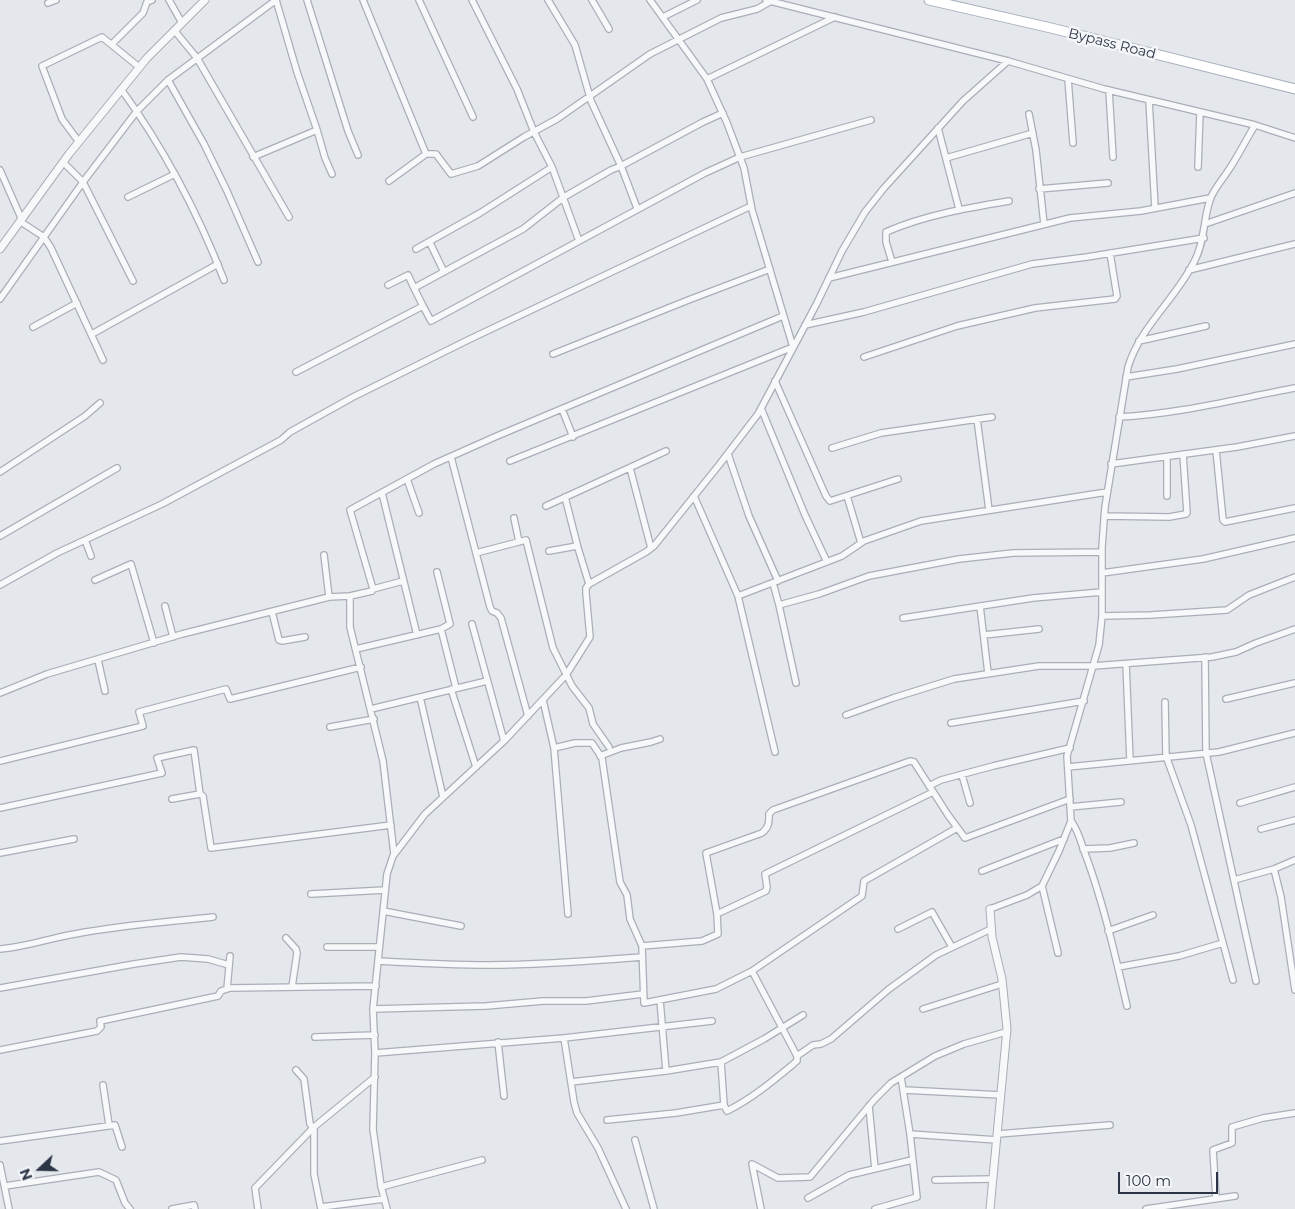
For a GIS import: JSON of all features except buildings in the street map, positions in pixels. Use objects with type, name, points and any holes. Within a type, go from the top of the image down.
[{"type":"main road","name":"Bypass Road","points":[[929,0],[1051,28],[1295,89]]},
{"type":"street","points":[[48,3],[56,0]]},
{"type":"street","points":[[112,44],[143,13],[148,2],[152,0]]},
{"type":"street","points":[[170,0],[182,23]]},
{"type":"street","points":[[0,249],[63,162],[139,68],[205,0]]},
{"type":"street","points":[[0,299],[83,182],[138,111],[168,80],[276,0],[297,72],[332,174]]},
{"type":"street","points":[[307,0],[348,130],[358,155]]},
{"type":"street","points":[[363,0],[426,154]]},
{"type":"street","points":[[419,0],[473,117]]},
{"type":"street","points":[[472,0],[517,88],[534,132],[552,167],[579,240]]},
{"type":"street","points":[[548,0],[575,46],[590,97],[621,166],[637,208]]},
{"type":"street","points":[[592,0],[610,29]]},
{"type":"street","points":[[650,0],[707,79],[723,113],[744,168],[751,206],[793,347]]},
{"type":"street","points":[[663,17],[697,0]]},
{"type":"street","points":[[389,181],[426,154],[436,154],[451,174],[478,166],[590,97],[650,54],[720,18],[757,9],[768,1],[1008,61],[1109,90],[1256,125],[1295,138]]},
{"type":"street","points":[[707,79],[835,17]]},
{"type":"street","points":[[174,30],[197,58],[289,217]]},
{"type":"street","points":[[79,142],[62,119],[42,66],[102,36],[139,68]]},
{"type":"street","points":[[387,1209],[381,1187],[374,1129],[376,1053],[373,1009],[386,874],[394,854],[425,814],[504,741],[566,675],[590,637],[586,588],[589,584],[651,548],[728,454],[761,408],[842,251],[865,212],[962,101],[1008,61]]},
{"type":"street","points":[[1068,79],[1073,143]]},
{"type":"street","points":[[168,80],[227,190],[258,262]]},
{"type":"street","points":[[122,89],[138,111],[175,174],[224,280]]},
{"type":"street","points":[[1109,90],[1113,157]]},
{"type":"street","points":[[1149,100],[1155,208]]},
{"type":"street","points":[[1198,167],[1200,112]]},
{"type":"street","points":[[414,288],[522,229],[564,197],[611,170],[723,113]]},
{"type":"street","points":[[1029,114],[1036,150],[1044,224]]},
{"type":"street","points":[[388,285],[408,275],[431,321],[637,208],[740,157],[871,120]]},
{"type":"street","points":[[990,1209],[1006,1032],[1002,984],[991,928],[990,909],[1027,895],[1042,886],[1071,821],[1068,756],[1099,644],[1102,616],[1104,516],[1119,417],[1132,354],[1139,341],[1196,260],[1204,238],[1210,198],[1256,125]]},
{"type":"street","points":[[938,128],[959,209]]},
{"type":"street","points":[[253,157],[317,130]]},
{"type":"street","points":[[946,158],[1033,133]]},
{"type":"street","points":[[63,162],[83,182],[133,281]]},
{"type":"street","points":[[416,249],[480,213],[552,167]]},
{"type":"street","points":[[0,170],[22,221],[44,237],[51,248],[103,360]]},
{"type":"street","points":[[128,197],[175,174]]},
{"type":"street","points":[[1039,189],[1108,183]]},
{"type":"street","points":[[1205,224],[1295,193]]},
{"type":"street","points":[[829,278],[1044,224],[1089,215],[1155,208],[1210,198]]},
{"type":"street","points":[[892,262],[886,242],[886,232],[900,226],[959,209],[1010,201]]},
{"type":"street","points":[[0,585],[57,553],[162,504],[281,440],[290,432],[370,389],[470,339],[751,206]]},
{"type":"street","points":[[805,325],[864,312],[1032,264],[1204,238]]},
{"type":"street","points":[[1189,270],[1295,244]]},
{"type":"street","points":[[431,245],[444,272]]},
{"type":"street","points":[[864,357],[957,326],[1035,308],[1115,299],[1117,296],[1110,253]]},
{"type":"street","points":[[92,334],[218,264]]},
{"type":"street","points":[[553,354],[770,269]]},
{"type":"street","points":[[33,328],[77,303]]},
{"type":"street","points":[[296,372],[424,306]]},
{"type":"street","points":[[373,588],[350,510],[451,457],[783,316]]},
{"type":"street","points":[[1139,341],[1206,326]]},
{"type":"street","points":[[1126,377],[1177,369],[1295,344]]},
{"type":"street","points":[[510,462],[793,347]]},
{"type":"street","points":[[775,381],[826,496],[830,501],[898,479]]},
{"type":"street","points":[[1119,417],[1145,416],[1191,410],[1295,388]]},
{"type":"street","points":[[0,472],[84,416],[100,403]]},
{"type":"street","points":[[761,408],[827,562]]},
{"type":"street","points":[[562,409],[572,437]]},
{"type":"street","points":[[832,448],[881,433],[992,417]]},
{"type":"street","points":[[976,419],[989,510]]},
{"type":"street","points":[[1111,464],[1216,450],[1295,436]]},
{"type":"street","points":[[1216,450],[1223,520],[1225,522],[1295,508]]},
{"type":"street","points":[[546,506],[666,451]]},
{"type":"street","points":[[728,454],[749,516],[775,582],[796,683]]},
{"type":"street","points":[[1104,516],[1169,517],[1188,513],[1183,454]]},
{"type":"street","points":[[451,457],[490,607],[501,618],[528,716]]},
{"type":"street","points":[[1167,457],[1167,496]]},
{"type":"street","points":[[0,536],[117,468]]},
{"type":"street","points":[[630,468],[651,548]]},
{"type":"street","points":[[407,479],[419,513]]},
{"type":"street","points":[[738,596],[842,556],[861,544],[921,521],[1107,492]]},
{"type":"street","points":[[382,493],[417,635]]},
{"type":"street","points":[[694,496],[738,596],[775,752]]},
{"type":"street","points":[[847,496],[861,544]]},
{"type":"street","points":[[565,497],[589,584]]},
{"type":"street","points":[[514,518],[518,542]]},
{"type":"street","points":[[1102,572],[1202,559],[1295,538]]},
{"type":"street","points":[[85,540],[91,556]]},
{"type":"street","points":[[476,552],[526,540],[553,648],[572,686],[589,708],[593,724],[609,747]]},
{"type":"street","points":[[549,551],[577,546]]},
{"type":"street","points":[[779,605],[819,594],[868,576],[959,559],[1013,553],[1102,552]]},
{"type":"street","points":[[324,555],[329,597]]},
{"type":"street","points":[[95,580],[131,564],[154,643]]},
{"type":"street","points":[[356,649],[441,629],[450,624],[437,572]]},
{"type":"street","points":[[1102,616],[1227,610],[1249,595],[1295,577]]},
{"type":"street","points":[[0,693],[47,674],[173,637],[329,597],[350,596],[372,591],[373,588],[403,581]]},
{"type":"street","points":[[903,618],[1033,598],[1102,592]]},
{"type":"street","points":[[350,596],[350,627],[372,709],[383,760],[394,854]]},
{"type":"street","points":[[164,606],[173,637]]},
{"type":"street","points":[[980,606],[988,673]]},
{"type":"street","points":[[272,612],[279,640],[287,641],[306,637]]},
{"type":"street","points":[[472,624],[504,741]]},
{"type":"street","points":[[441,629],[453,689],[476,767]]},
{"type":"street","points":[[984,635],[1039,629]]},
{"type":"street","points":[[846,715],[954,678],[1039,666],[1093,666],[1205,657],[1236,652],[1295,629]]},
{"type":"street","points":[[1205,657],[1206,753],[1256,981]]},
{"type":"street","points":[[98,660],[105,691]]},
{"type":"street","points":[[1126,664],[1130,760]]},
{"type":"street","points":[[0,761],[143,726],[140,712],[165,705],[226,690],[230,699],[360,667]]},
{"type":"street","points":[[372,709],[487,680]]},
{"type":"street","points":[[1226,699],[1295,683]]},
{"type":"street","points":[[420,697],[443,797]]},
{"type":"street","points":[[543,700],[554,748],[568,914]]},
{"type":"street","points":[[951,723],[1084,700]]},
{"type":"street","points":[[1165,702],[1166,756],[1191,825],[1233,980]]},
{"type":"street","points":[[330,727],[374,719]]},
{"type":"street","points":[[1068,766],[1236,749],[1295,733]]},
{"type":"street","points":[[600,756],[621,748],[660,739]]},
{"type":"street","points":[[554,748],[575,744],[592,744],[602,758],[620,882],[627,895],[630,919],[642,946],[644,1003],[716,989],[744,974],[752,972],[862,896],[864,881],[957,828]]},
{"type":"street","points":[[717,914],[766,891],[765,874],[931,789],[941,780],[1070,748]]},
{"type":"street","points":[[0,808],[162,773],[157,758],[194,750],[200,794],[203,796],[211,848],[391,825]]},
{"type":"street","points":[[642,946],[702,941],[715,936],[719,932],[706,853],[762,833],[767,829],[769,814],[773,810],[910,761],[914,762],[965,838],[1070,799]]},
{"type":"street","points":[[962,775],[970,803]]},
{"type":"street","points":[[1240,803],[1295,787]]},
{"type":"street","points":[[172,799],[200,794]]},
{"type":"street","points":[[1070,807],[1121,802]]},
{"type":"street","points":[[1261,829],[1295,820]]},
{"type":"street","points":[[1071,821],[1077,828],[1096,884],[1127,1006]]},
{"type":"street","points":[[0,853],[74,839]]},
{"type":"street","points":[[982,871],[1064,839]]},
{"type":"street","points":[[1083,849],[1110,848],[1134,843]]},
{"type":"street","points":[[1234,880],[1274,869],[1295,860]]},
{"type":"street","points":[[1274,869],[1281,897],[1295,988]]},
{"type":"street","points":[[1042,886],[1058,953]]},
{"type":"street","points":[[311,894],[385,890]]},
{"type":"street","points":[[383,911],[461,926]]},
{"type":"street","points":[[898,930],[932,912],[952,946]]},
{"type":"street","points":[[1108,931],[1153,915]]},
{"type":"street","points":[[0,949],[33,944],[73,934],[213,917]]},
{"type":"street","points":[[796,1056],[813,1045],[821,1044],[831,1039],[889,989],[936,955],[991,928]]},
{"type":"street","points":[[286,938],[296,949],[297,953],[292,987]]},
{"type":"street","points":[[1118,968],[1179,956],[1223,943]]},
{"type":"street","points":[[327,947],[379,947]]},
{"type":"street","points":[[227,989],[230,956]]},
{"type":"street","points":[[0,988],[181,957],[208,959],[229,965]]},
{"type":"street","points":[[378,962],[520,964],[567,963],[642,957]]},
{"type":"street","points":[[721,1062],[724,1105],[727,1111],[744,1102],[797,1061],[782,1028],[752,972]]},
{"type":"street","points":[[923,1009],[1002,984]]},
{"type":"street","points":[[0,1050],[97,1031],[101,1027],[100,1021],[218,996],[221,991],[227,989],[376,986]]},
{"type":"street","points":[[373,1009],[486,1006],[543,1001],[586,1001],[643,994]]},
{"type":"street","points":[[660,1000],[666,1071]]},
{"type":"street","points":[[571,1082],[666,1071],[721,1062],[764,1040],[803,1015]]},
{"type":"street","points":[[376,1053],[564,1038],[712,1021]]},
{"type":"street","points":[[760,1209],[752,1164],[778,1178],[810,1177],[869,1106],[891,1083],[942,1053],[964,1044],[1006,1032]]},
{"type":"street","points":[[315,1037],[375,1034]]},
{"type":"street","points":[[564,1038],[577,1113],[598,1148],[626,1209]]},
{"type":"street","points":[[498,1042],[504,1096]]},
{"type":"street","points":[[296,1070],[304,1079],[310,1124],[313,1128],[314,1174],[321,1208],[384,1199]]},
{"type":"street","points":[[258,1209],[255,1188],[313,1128],[375,1077]]},
{"type":"street","points":[[875,1209],[917,1198],[901,1077]]},
{"type":"street","points":[[102,1085],[109,1125]]},
{"type":"street","points":[[904,1090],[1001,1095]]},
{"type":"street","points":[[607,1120],[676,1113],[724,1105]]},
{"type":"street","points":[[869,1106],[875,1169]]},
{"type":"street","points":[[1216,1199],[1213,1150],[1232,1143],[1232,1127],[1263,1118],[1295,1113]]},
{"type":"street","points":[[0,1141],[115,1124],[122,1147]]},
{"type":"street","points":[[910,1134],[997,1137],[1110,1125]]},
{"type":"street","points":[[635,1140],[654,1209]]},
{"type":"street","points":[[381,1187],[482,1160]]},
{"type":"street","points":[[808,1198],[849,1175],[912,1160]]},
{"type":"street","points":[[0,1165],[9,1209]]},
{"type":"street","points":[[5,1186],[99,1172],[116,1180],[125,1203],[130,1209]]},
{"type":"street","points":[[935,1180],[992,1179]]},
{"type":"street","points":[[1146,1209],[1234,1196]]},
{"type":"street","points":[[172,1209],[194,1205],[195,1209]]}]
